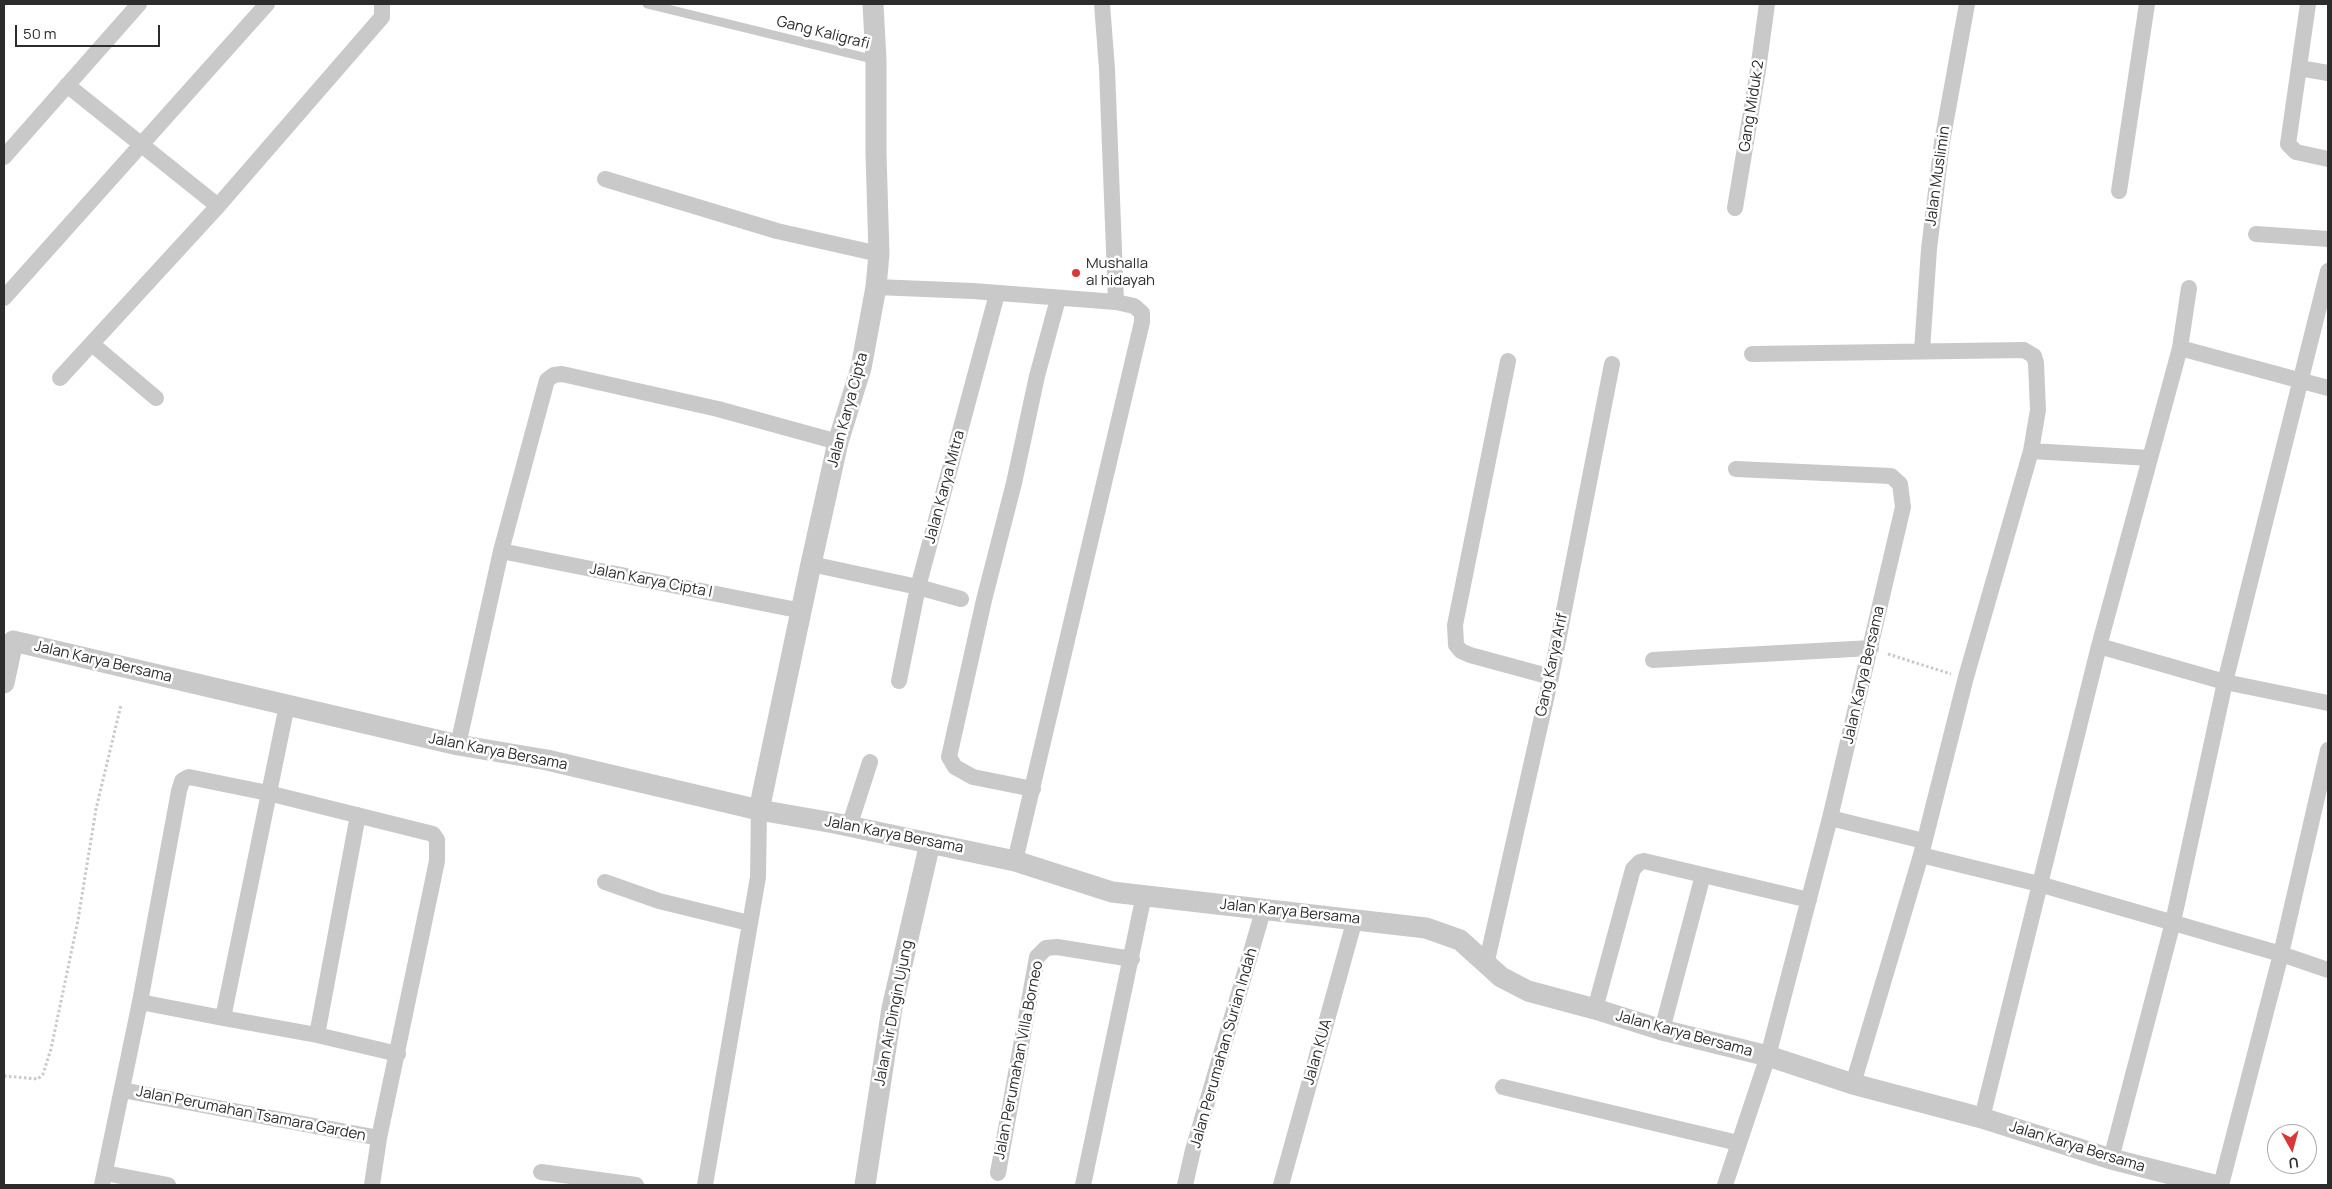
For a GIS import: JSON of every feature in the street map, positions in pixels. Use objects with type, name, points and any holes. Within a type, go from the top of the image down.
[{"type":"street","points":[[4,157],[139,4]]},
{"type":"street","points":[[4,298],[267,4]]},
{"type":"street","points":[[60,378],[129,300],[218,206],[382,17],[382,4]]},
{"type":"street","name":"Jalan Karya Cipta","points":[[759,810],[838,442],[861,368],[876,287],[879,254],[876,60],[873,4]]},
{"type":"street","points":[[1102,4],[1107,69],[1116,302]]},
{"type":"street","name":"Gang Miduk 2","points":[[1735,208],[1767,4]]},
{"type":"street","name":"Jalan Muslimin","points":[[1922,350],[1929,249],[1942,142],[1967,4]]},
{"type":"street","points":[[2119,191],[2147,4]]},
{"type":"street","points":[[2308,4],[2288,144],[2296,152],[2328,159]]},
{"type":"street","points":[[2299,68],[2328,73]]},
{"type":"street","points":[[67,84],[218,206]]},
{"type":"street","points":[[605,179],[777,231],[879,254]]},
{"type":"street","points":[[2256,234],[2328,240]]},
{"type":"street","points":[[2110,1159],[2173,922],[2225,682],[2328,270]]},
{"type":"street","points":[[876,287],[973,291],[1116,302],[1134,306],[1142,313],[1142,322],[1015,861]]},
{"type":"street","points":[[1982,1118],[2100,646],[2180,348],[2189,288]]},
{"type":"street","name":"Jalan Karya Mitra","points":[[899,681],[918,587],[997,294]]},
{"type":"street","points":[[1032,788],[973,777],[955,767],[949,757],[984,600],[1014,483],[1037,376],[1058,298]]},
{"type":"street","points":[[92,344],[156,398]]},
{"type":"street","points":[[2180,348],[2328,388]]},
{"type":"street","points":[[1752,354],[2024,350],[2034,356],[2038,410],[2031,451],[1966,677],[1923,848],[1853,1084]]},
{"type":"street","points":[[1508,361],[1454,625],[1456,645],[1461,651],[1470,654],[1551,676]]},
{"type":"street","name":"Gang Karya Arif","points":[[1486,965],[1551,676],[1612,364]]},
{"type":"street","points":[[458,745],[500,551],[547,380],[554,375],[562,374],[718,409],[838,442]]},
{"type":"street","points":[[2031,451],[2150,458]]},
{"type":"street","name":"Jalan Karya Bersama","points":[[1736,469],[1891,476],[1900,484],[1903,507],[1830,818],[1768,1056]]},
{"type":"street","name":"Jalan Karya Cipta I","points":[[500,551],[802,610]]},
{"type":"street","points":[[811,564],[918,587],[961,599]]},
{"type":"street","points":[[4,684],[8,639]]},
{"type":"street","name":"Jalan Karya Bersama","points":[[8,639],[458,745],[547,760],[759,810],[1015,861],[1112,892],[1263,911],[1355,919],[1426,928],[1460,940],[1501,977],[1528,992],[1596,1009],[1662,1030],[1768,1056],[1853,1084],[1982,1118],[2110,1159],[2214,1185]]},
{"type":"street","points":[[2100,646],[2225,682],[2328,703]]},
{"type":"street","points":[[1653,660],[1871,648]]},
{"type":"street","points":[[223,1018],[287,705]]},
{"type":"street","points":[[2221,1185],[2281,954],[2328,750]]},
{"type":"street","points":[[849,827],[870,762]]},
{"type":"street","name":"Jalan Perumahan Tsamara Garden","points":[[168,1185],[104,1179],[182,781],[189,777],[268,793],[433,834],[437,840],[437,861],[379,1138],[372,1185]]},
{"type":"street","points":[[704,1185],[758,877],[759,810]]},
{"type":"street","points":[[317,1035],[358,815]]},
{"type":"street","points":[[1830,818],[2039,884],[2281,954],[2328,970]]},
{"type":"street","name":"Jalan Air Dingin Ujung","points":[[865,1185],[892,1008],[930,843]]},
{"type":"street","points":[[1596,1009],[1633,869],[1644,861],[1809,900]]},
{"type":"street","points":[[1662,1030],[1703,875]]},
{"type":"street","points":[[605,882],[659,900],[749,923]]},
{"type":"street","points":[[1082,1185],[1144,896]]},
{"type":"street","name":"Jalan Perumahan Surian Indah","points":[[1185,1185],[1263,911]]},
{"type":"street","name":"Jalan KUA","points":[[1281,1185],[1355,919]]},
{"type":"street","name":"Jalan Perumahan Villa Borneo","points":[[998,1173],[1037,957],[1046,948],[1057,947],[1132,959]]},
{"type":"street","points":[[140,1002],[317,1035],[398,1054]]},
{"type":"street","points":[[1725,1185],[1768,1056]]},
{"type":"street","points":[[1503,1087],[1738,1143]]},
{"type":"street","name":"Jalan Perumahan Tsamara Garden","points":[[122,1090],[379,1138]]},
{"type":"street","points":[[542,1172],[636,1185]]},
{"type":"lane","name":"Gang Kaligrafi","points":[[647,4],[876,60]]},
{"type":"path","points":[[1871,648],[1935,670],[1966,677]]},
{"type":"path","points":[[4,1076],[38,1079],[43,1074],[78,920],[96,809],[120,705]]},
{"type":"place","name":"Mushalla al hidayah","points":[[1076,273]]}]
